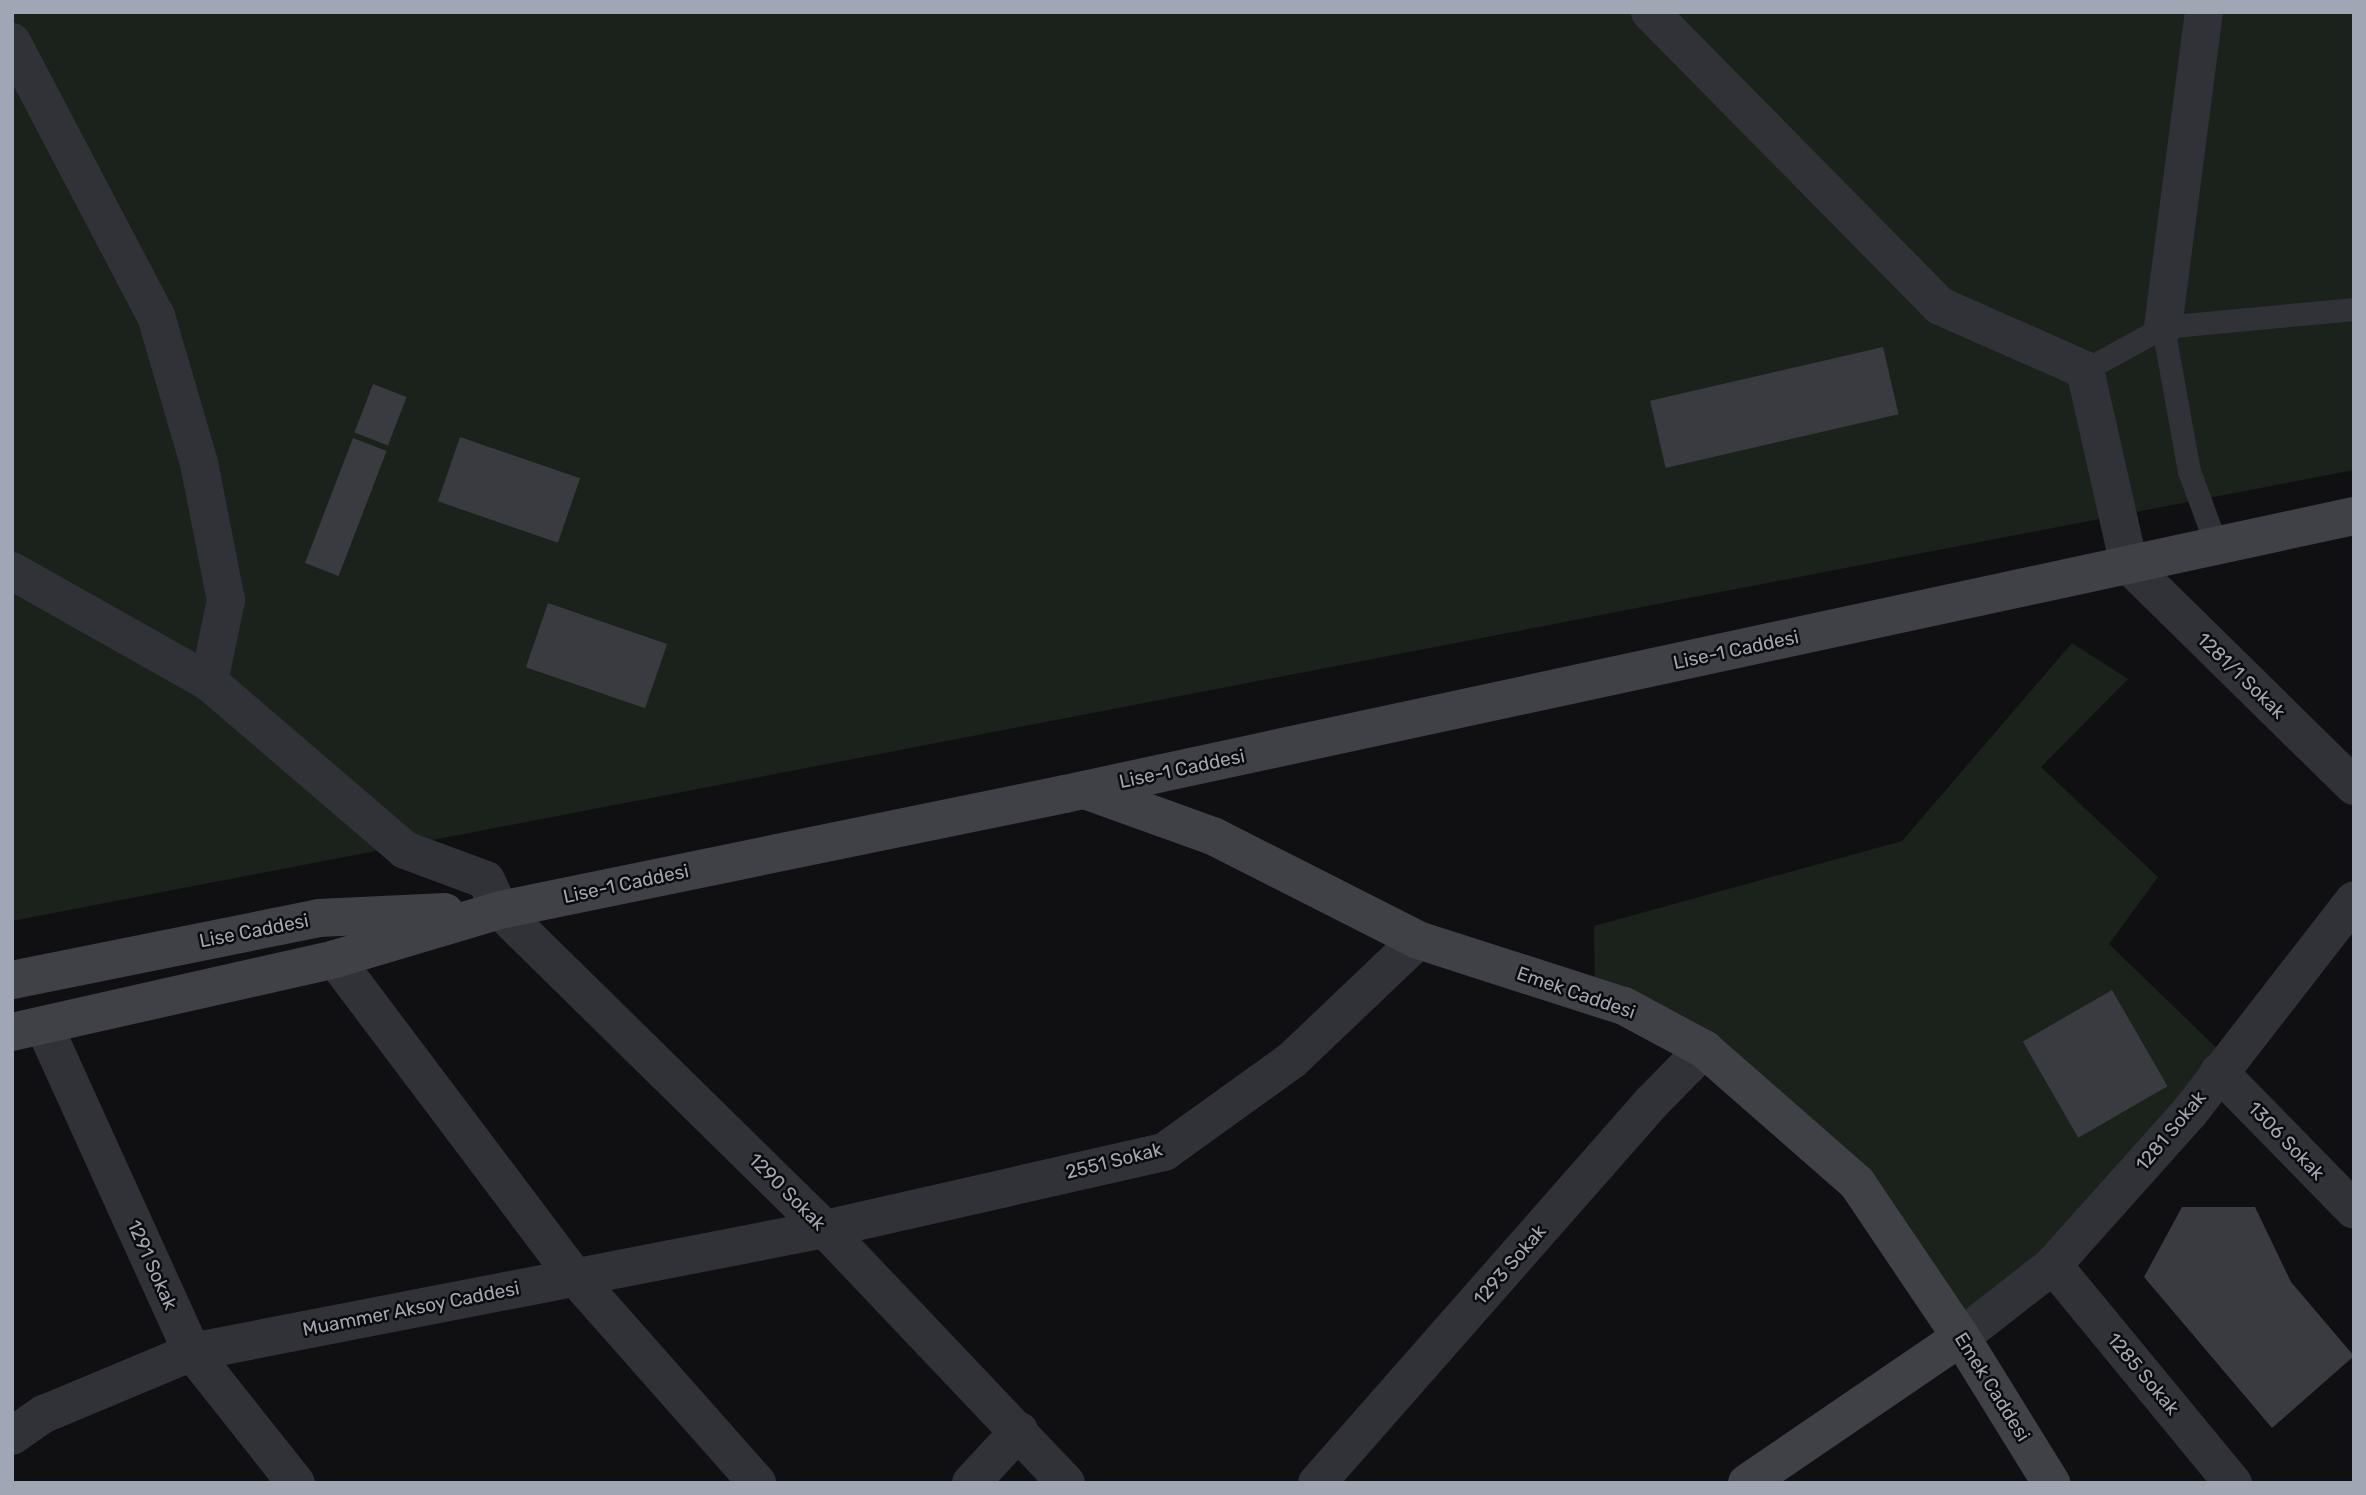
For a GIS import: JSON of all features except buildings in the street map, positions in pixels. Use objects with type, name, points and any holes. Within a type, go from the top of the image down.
[{"type":"main road","name":"Lise-1 Caddesi","points":[[28,1029],[335,959],[500,910],[1198,766],[2354,516]]},
{"type":"main road","points":[[1189,827],[1180,791],[1187,772],[1198,766]]},
{"type":"main road","name":"Emek Caddesi","points":[[1085,790],[1189,827],[1418,940],[1623,1006],[1704,1049],[1857,1183],[1961,1337],[2051,1483]]},
{"type":"main road","name":"Lise Caddesi","points":[[12,980],[318,918],[500,910]]},
{"type":"main road","points":[[1747,1483],[1961,1337]]},
{"type":"street","points":[[1650,12],[1940,306],[2085,370],[2129,565]]},
{"type":"street","points":[[2163,327],[2204,12]]},
{"type":"street","points":[[12,42],[156,316],[198,463],[226,600],[209,682]]},
{"type":"street","name":"1281/1 Sokak","points":[[2129,565],[2354,786]]},
{"type":"street","name":"1290 Sokak","points":[[12,572],[209,682],[405,850],[486,880],[500,910],[825,1229],[1066,1483]]},
{"type":"street","name":"1281 Sokak","points":[[1961,1337],[2053,1265],[2189,1113],[2354,900]]},
{"type":"street","name":"2551 Sokak","points":[[825,1229],[1164,1153],[1292,1060],[1418,940]]},
{"type":"street","points":[[335,959],[575,1277],[757,1483]]},
{"type":"street","name":"1291 Sokak","points":[[28,1029],[192,1352],[296,1483]]},
{"type":"street","name":"1293 Sokak","points":[[1317,1483],[1651,1103],[1704,1049]]},
{"type":"street","name":"1306 Sokak","points":[[2219,1072],[2354,1210]]},
{"type":"street","name":"Muammer Aksoy Caddesi","points":[[12,1436],[44,1414],[192,1352],[825,1229]]},
{"type":"street","name":"1285 Sokak","points":[[2053,1265],[2233,1483]]},
{"type":"street","points":[[971,1483],[1019,1431]]},
{"type":"lane","points":[[2085,370],[2163,327],[2354,309]]},
{"type":"lane","points":[[2163,327],[2189,471],[2217,547]]},
{"type":"shaded area","points":[[12,12],[2354,12],[2354,470],[12,921]]},
{"type":"shaded area","points":[[2072,643],[2128,679],[2041,767],[2158,877],[2109,944],[2231,1062],[1961,1337],[1856,1183],[1595,996],[1594,926],[1902,841]]}]
